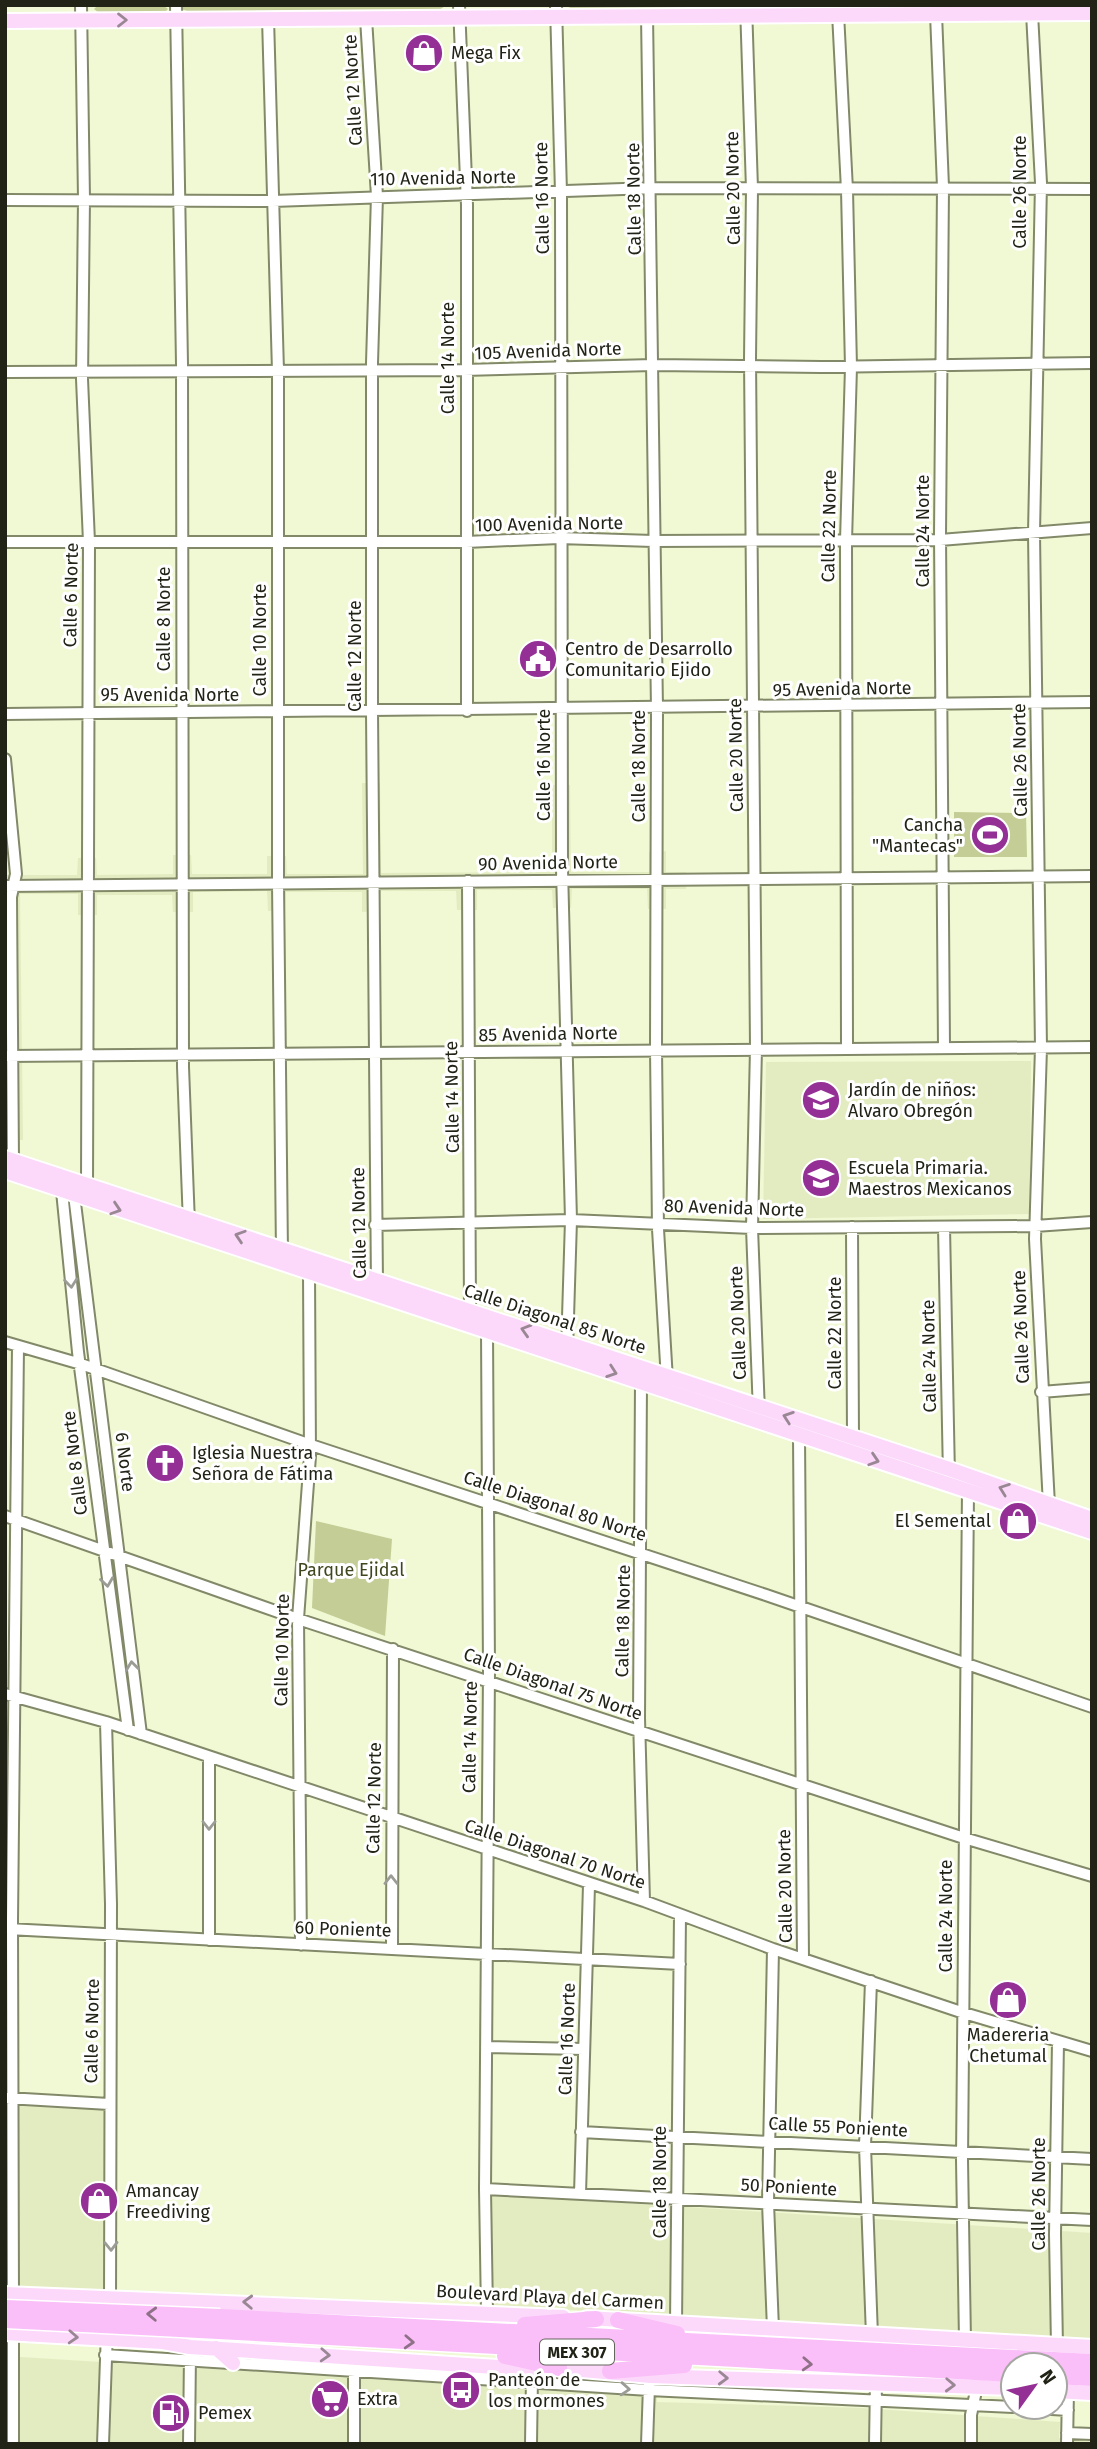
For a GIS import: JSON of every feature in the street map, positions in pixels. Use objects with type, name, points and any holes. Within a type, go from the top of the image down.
[{"type":"highway","name":"MEX 307","points":[[8,2299],[219,2324],[458,2345],[727,2360],[1092,2362]]},
{"type":"highway","points":[[467,2329],[596,2319]]},
{"type":"highway","points":[[618,2320],[717,2343]]},
{"type":"highway","name":"MEX 307","points":[[8,2329],[219,2324],[467,2329],[717,2343],[936,2362],[999,2372]]},
{"type":"highway","points":[[458,2345],[559,2368]]},
{"type":"highway","points":[[610,2371],[727,2360]]},
{"type":"highway","points":[[1069,2377],[1092,2378]]},
{"type":"main road","points":[[5,21],[80,13],[176,12],[268,18],[366,18],[458,11],[647,15],[839,9],[936,14],[1092,13]]},
{"type":"main road","name":"Calle Diagonal 85 Norte","points":[[8,1163],[88,1186],[189,1226]]},
{"type":"main road","name":"Calle Diagonal 85 Norte","points":[[8,1163],[68,1193],[189,1226],[282,1256],[377,1288],[487,1331],[567,1350],[759,1414],[853,1438],[1092,1519]]},
{"type":"main road","name":"Calle Diagonal 85 Norte","points":[[282,1256],[309,1272],[470,1313],[641,1382],[667,1383]]},
{"type":"main road","name":"Calle Diagonal 85 Norte","points":[[759,1414],[799,1436],[1092,1532]]},
{"type":"main road","name":"Boulevard Playa del Carmen","points":[[8,2299],[111,2298],[487,2312],[1092,2347]]},
{"type":"main road","points":[[8,2329],[163,2342],[190,2353],[216,2348],[289,2353],[355,2363],[532,2376],[559,2368],[610,2371],[650,2383],[876,2382],[999,2387]]},
{"type":"main road","points":[[216,2348],[233,2363]]},
{"type":"main road","points":[[271,2366],[289,2353]]},
{"type":"main road","points":[[1069,2392],[1092,2393]]},
{"type":"street","name":"Calle 22 Norte","points":[[839,9],[847,190],[850,367],[846,541],[847,1048]]},
{"type":"street","name":"Calle 20 Norte","points":[[746,10],[752,189],[755,1048],[752,1228],[759,1414]]},
{"type":"street","name":"Calle 14 Norte","points":[[458,11],[466,194],[464,370],[467,711]]},
{"type":"street","name":"Calle 16 Norte","points":[[555,11],[561,193],[559,538],[562,879],[571,1220],[567,1350]]},
{"type":"street","name":"Calle 8 Norte","points":[[176,12],[182,370],[184,1055],[189,1226]]},
{"type":"street","name":"Calle 6 Norte","points":[[80,13],[84,199],[82,370],[89,542],[88,1186]]},
{"type":"street","name":"Calle 26 Norte","points":[[1032,13],[1040,190],[1034,533],[1041,1048],[1035,1226],[1041,1392],[1049,1505]]},
{"type":"street","name":"Calle 24 Norte","points":[[936,14],[943,187],[940,540],[944,1047]]},
{"type":"street","name":"Calle 18 Norte","points":[[647,15],[652,188],[653,541],[657,709],[656,1049],[659,1223],[667,1383]]},
{"type":"street","name":"Calle 10 Norte","points":[[268,18],[278,371],[278,883],[282,1256]]},
{"type":"street","name":"Calle 12 Norte","points":[[366,18],[377,196],[372,370],[372,881],[377,1288]]},
{"type":"street","name":"110 Avenida Norte","points":[[5,200],[273,201],[652,188],[1092,189]]},
{"type":"street","name":"105 Avenida Norte","points":[[5,372],[560,370],[653,365],[850,367],[1092,363]]},
{"type":"street","name":"100 Avenida Norte","points":[[5,542],[373,543],[559,538],[653,541],[940,540],[1092,528]]},
{"type":"street","name":"95 Avenida Norte","points":[[5,714],[1036,705],[1092,702]]},
{"type":"street","points":[[5,759],[16,874],[10,886],[8,1163]]},
{"type":"street","name":"90 Avenida Norte","points":[[10,886],[183,882],[1092,876]]},
{"type":"street","name":"Calle 14 Norte","points":[[468,881],[472,1223],[470,1313]]},
{"type":"street","name":"85 Avenida Norte","points":[[9,1056],[1092,1047]]},
{"type":"street","name":"Calle 8 Norte","points":[[68,1193],[80,1364],[128,1730]]},
{"type":"street","name":"6 Norte","points":[[68,1193],[96,1371],[141,1734]]},
{"type":"street","name":"80 Avenida Norte","points":[[376,1224],[571,1220],[752,1228],[1035,1226],[1092,1222]]},
{"type":"street","name":"Calle 22 Norte","points":[[852,1227],[853,1438]]},
{"type":"street","name":"Calle 24 Norte","points":[[944,1227],[949,1485]]},
{"type":"street","name":"Calle 10 Norte","points":[[300,1945],[298,1619],[311,1445],[309,1272]]},
{"type":"street","name":"Calle 14 Norte","points":[[487,1331],[487,2312]]},
{"type":"street","name":"Calle Diagonal 80 Norte","points":[[5,1342],[80,1364],[311,1445],[800,1606],[1092,1707]]},
{"type":"street","points":[[13,2444],[8,2329],[10,1695],[11,1518],[18,1346]]},
{"type":"street","name":"Calle 18 Norte","points":[[641,1382],[640,1732],[644,1902]]},
{"type":"street","points":[[1041,1392],[1092,1388]]},
{"type":"street","name":"Calle 20 Norte","points":[[799,1436],[803,1959]]},
{"type":"street","name":"Calle 24 Norte","points":[[965,2341],[962,2152],[968,1491]]},
{"type":"street","name":"Calle Diagonal 75 Norte","points":[[11,1518],[103,1548],[298,1619],[488,1679],[640,1732],[964,1838],[1092,1877]]},
{"type":"street","name":"Calle 12 Norte","points":[[391,1948],[393,1649]]},
{"type":"street","name":"Calle Diagonal 70 Norte","points":[[10,1695],[141,1734],[644,1902],[773,1949],[964,2013],[1092,2051]]},
{"type":"street","name":"Calle 6 Norte","points":[[103,2444],[105,2355],[111,2298],[110,1934],[106,1723]]},
{"type":"street","points":[[209,1757],[209,1940]]},
{"type":"street","name":"Calle 16 Norte","points":[[580,2194],[589,1885]]},
{"type":"street","name":"Calle 18 Norte","points":[[676,2324],[680,1915]]},
{"type":"street","name":"60 Poniente","points":[[9,1929],[680,1965]]},
{"type":"street","name":"Calle 20 Norte","points":[[773,1949],[768,2203],[773,2329]]},
{"type":"street","points":[[871,1981],[865,2146],[872,2336]]},
{"type":"street","name":"Calle 26 Norte","points":[[1057,2346],[1055,2218],[1058,2042]]},
{"type":"street","points":[[486,2047],[584,2049]]},
{"type":"street","points":[[9,2099],[109,2104]]},
{"type":"street","name":"Calle 55 Poniente","points":[[582,2132],[1092,2159]]},
{"type":"street","name":"50 Poniente","points":[[485,2189],[1092,2220]]},
{"type":"street","points":[[105,2355],[190,2353],[233,2363],[271,2366],[355,2363],[354,2444]]},
{"type":"street","points":[[189,2444],[190,2353]]},
{"type":"street","points":[[531,2444],[532,2376],[999,2406]]},
{"type":"street","points":[[875,2444],[876,2382]]},
{"type":"street","points":[[647,2444],[650,2383]]},
{"type":"street","points":[[971,2444],[977,2386]]},
{"type":"street","points":[[1067,2438],[1092,2434]]},
{"type":"shaded area","points":[[362,783],[380,783],[381,873],[552,872],[552,785],[570,785],[571,872],[649,872],[649,852],[666,851],[666,872],[686,872],[686,889],[666,889],[666,909],[648,909],[647,889],[572,889],[571,908],[553,908],[552,890],[477,890],[477,910],[457,910],[456,891],[381,891],[380,911],[362,912],[362,892],[286,892],[285,911],[268,911],[267,891],[193,892],[193,912],[173,912],[172,895],[97,895],[97,915],[78,915],[78,894],[20,894],[23,1140],[5,1140],[5,875],[77,875],[78,858],[96,858],[97,875],[173,874],[173,855],[191,855],[192,874],[267,874],[267,856],[286,856],[287,874],[363,874]]},
{"type":"shaded area","points":[[1031,1061],[1030,1214],[763,1219],[766,1062]]},
{"type":"shaded area","points":[[5,2102],[106,2106],[106,2290],[5,2286]]},
{"type":"shaded area","points":[[485,2194],[1092,2233],[1092,2340],[487,2305]]},
{"type":"shaded area","points":[[5,2356],[657,2397],[657,2402],[863,2408],[999,2418],[999,2421],[1060,2422],[1059,2438],[1092,2440],[1092,2444],[5,2444]]},
{"type":"green space","points":[[163,5],[168,9],[165,12],[99,13],[94,9],[97,6]]},
{"type":"green space","points":[[184,5],[445,6],[438,11],[190,12],[181,9]]},
{"type":"green space","points":[[726,5],[720,9],[575,10],[566,6]]},
{"type":"green space","name":"Cancha \"Mantecas\"","points":[[954,812],[1026,813],[1027,857],[954,857]]},
{"type":"green space","name":"Parque Ejidal","points":[[316,1521],[392,1539],[385,1636],[312,1608]]},
{"type":"place","name":"Mega Fix","points":[[424,53]]},
{"type":"place","name":"Centro de Desarrollo Comunitario Ejido","points":[[538,659]]},
{"type":"place","name":"Cancha \"Mantecas\"","points":[[990,835]]},
{"type":"place","name":"Jardín de niños: Alvaro Obregón","points":[[821,1100]]},
{"type":"place","name":"Escuela Primaria. Maestros Mexicanos","points":[[821,1178]]},
{"type":"place","name":"Iglesia Nuestra Señora de Fátima","points":[[165,1463]]},
{"type":"place","name":"El Semental","points":[[1018,1521]]},
{"type":"place","name":"Madereria Chetumal","points":[[1008,2000]]},
{"type":"place","name":"Amancay Freediving","points":[[99,2201]]},
{"type":"place","name":"Panteón de los mormones","points":[[461,2390]]},
{"type":"place","name":"Extra","points":[[330,2399]]},
{"type":"place","name":"Pemex","points":[[171,2413]]}]
